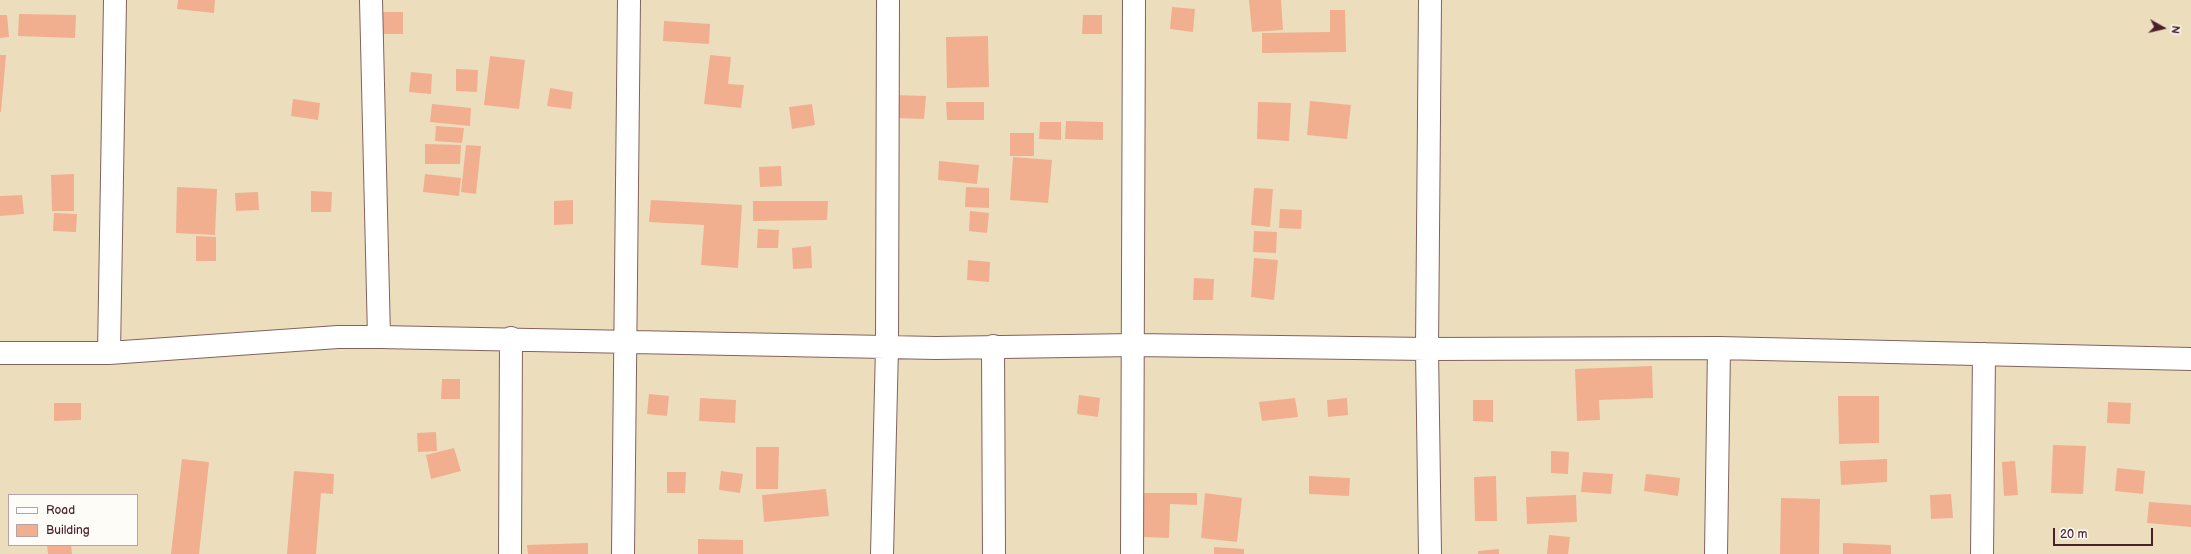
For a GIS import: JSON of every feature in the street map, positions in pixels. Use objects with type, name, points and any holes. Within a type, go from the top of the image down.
[{"type":"street","points":[[109,353],[115,0]]},
{"type":"street","points":[[371,0],[379,337]]},
{"type":"street","points":[[623,554],[624,340],[629,0]]},
{"type":"street","points":[[882,554],[886,347],[888,0]]},
{"type":"street","points":[[1132,554],[1134,345],[1134,0]]},
{"type":"street","points":[[1430,0],[1427,350],[1430,554]]},
{"type":"street","points":[[0,353],[109,353],[338,337],[379,337],[624,340],[886,347],[1134,345],[1427,350],[1719,348],[2191,359]]},
{"type":"street","points":[[510,554],[511,338]]},
{"type":"street","points":[[993,346],[994,554]]},
{"type":"street","points":[[1716,554],[1719,348]]},
{"type":"street","points":[[1982,554],[1984,354]]},
{"type":"building","points":[[178,0],[215,0],[214,13],[177,9]]},
{"type":"building","points":[[1249,0],[1281,0],[1283,30],[1252,32]]},
{"type":"building","points":[[1172,7],[1195,9],[1193,32],[1170,29]]},
{"type":"building","points":[[1330,10],[1345,10],[1346,52],[1262,53],[1262,33],[1330,32]]},
{"type":"building","points":[[382,12],[403,12],[403,34],[381,34]]},
{"type":"building","points":[[19,14],[76,15],[75,38],[18,36]]},
{"type":"building","points":[[0,15],[7,15],[9,37],[0,38]]},
{"type":"building","points":[[1083,15],[1102,15],[1102,34],[1082,34]]},
{"type":"building","points":[[664,21],[710,24],[709,44],[663,41]]},
{"type":"building","points":[[988,36],[989,87],[947,88],[946,37]]},
{"type":"building","points":[[0,55],[6,55],[1,112],[0,112]]},
{"type":"building","points":[[710,55],[731,57],[728,84],[744,85],[741,108],[704,104]]},
{"type":"building","points":[[490,56],[525,60],[519,109],[484,105]]},
{"type":"building","points":[[456,69],[478,70],[477,92],[456,91]]},
{"type":"building","points":[[411,72],[432,74],[431,94],[409,92]]},
{"type":"building","points":[[550,88],[573,92],[571,109],[547,106]]},
{"type":"building","points":[[895,95],[926,96],[924,119],[894,118]]},
{"type":"building","points":[[293,99],[320,103],[318,120],[291,116]]},
{"type":"building","points":[[1310,101],[1351,105],[1347,139],[1307,135]]},
{"type":"building","points":[[946,102],[984,102],[984,120],[947,120]]},
{"type":"building","points":[[1258,102],[1291,103],[1289,141],[1257,139]]},
{"type":"building","points":[[432,104],[471,108],[470,126],[430,122]]},
{"type":"building","points":[[812,104],[815,125],[792,129],[789,107]]},
{"type":"building","points":[[1066,121],[1103,122],[1103,140],[1065,139]]},
{"type":"building","points":[[1040,122],[1061,122],[1061,140],[1039,139]]},
{"type":"building","points":[[436,126],[464,128],[462,143],[435,141]]},
{"type":"building","points":[[1010,133],[1034,133],[1034,156],[1010,156]]},
{"type":"building","points":[[425,144],[461,145],[460,164],[425,164]]},
{"type":"building","points":[[466,145],[481,146],[476,194],[461,192]]},
{"type":"building","points":[[1013,157],[1052,160],[1048,203],[1010,200]]},
{"type":"building","points":[[939,161],[979,165],[977,184],[938,180]]},
{"type":"building","points":[[781,166],[782,186],[760,187],[759,167]]},
{"type":"building","points":[[74,174],[74,211],[52,211],[51,175]]},
{"type":"building","points":[[425,174],[461,178],[459,196],[423,192]]},
{"type":"building","points":[[177,187],[217,189],[215,235],[176,233]]},
{"type":"building","points":[[966,187],[989,188],[989,208],[965,207]]},
{"type":"building","points":[[1254,188],[1273,189],[1270,227],[1251,225]]},
{"type":"building","points":[[311,191],[332,192],[331,212],[311,212]]},
{"type":"building","points":[[258,192],[259,210],[236,211],[235,193]]},
{"type":"building","points":[[22,195],[24,214],[0,216],[0,196]]},
{"type":"building","points":[[573,200],[573,224],[554,225],[554,201]]},
{"type":"building","points":[[651,200],[742,205],[738,268],[701,265],[704,225],[649,222]]},
{"type":"building","points":[[753,201],[828,201],[827,220],[753,221]]},
{"type":"building","points":[[1280,209],[1302,210],[1301,229],[1279,228]]},
{"type":"building","points":[[970,211],[989,213],[987,233],[969,231]]},
{"type":"building","points":[[54,213],[77,214],[76,232],[53,231]]},
{"type":"building","points":[[758,229],[779,230],[778,248],[757,248]]},
{"type":"building","points":[[1254,231],[1277,232],[1276,253],[1253,252]]},
{"type":"building","points":[[196,236],[216,237],[216,261],[196,261]]},
{"type":"building","points":[[811,246],[812,268],[793,269],[792,248]]},
{"type":"building","points":[[1254,258],[1278,260],[1274,300],[1251,297]]},
{"type":"building","points":[[968,260],[990,262],[989,282],[967,280]]},
{"type":"building","points":[[1194,278],[1214,279],[1213,300],[1193,300]]},
{"type":"building","points":[[1652,366],[1653,398],[1599,400],[1600,420],[1577,421],[1575,369]]},
{"type":"building","points":[[442,379],[460,379],[460,399],[441,399]]},
{"type":"building","points":[[649,394],[669,396],[667,416],[647,414]]},
{"type":"building","points":[[1079,395],[1100,398],[1098,417],[1077,414]]},
{"type":"building","points":[[1838,396],[1879,396],[1879,443],[1839,444]]},
{"type":"building","points":[[700,398],[736,400],[735,423],[699,421]]},
{"type":"building","points":[[1295,398],[1298,417],[1262,421],[1259,402]]},
{"type":"building","points":[[1347,398],[1348,415],[1328,417],[1327,400]]},
{"type":"building","points":[[1473,400],[1493,400],[1493,422],[1473,421]]},
{"type":"building","points":[[2108,402],[2131,403],[2130,424],[2107,423]]},
{"type":"building","points":[[54,403],[81,403],[81,420],[54,421]]},
{"type":"building","points":[[436,432],[437,451],[418,452],[417,433]]},
{"type":"building","points":[[2053,445],[2086,446],[2083,494],[2051,493]]},
{"type":"building","points":[[756,447],[779,447],[778,489],[756,489]]},
{"type":"building","points":[[454,448],[461,471],[431,479],[426,455]]},
{"type":"building","points":[[1551,451],[1569,452],[1568,474],[1551,473]]},
{"type":"building","points":[[182,459],[209,462],[199,554],[171,554]]},
{"type":"building","points":[[1887,459],[1887,482],[1841,485],[1840,461]]},
{"type":"building","points":[[2015,461],[2018,495],[2004,496],[2002,462]]},
{"type":"building","points":[[2117,468],[2145,471],[2143,494],[2115,491]]},
{"type":"building","points":[[294,471],[334,474],[333,494],[321,493],[316,554],[287,554]]},
{"type":"building","points":[[721,471],[743,474],[740,493],[719,490]]},
{"type":"building","points":[[667,472],[686,472],[685,493],[667,493]]},
{"type":"building","points":[[1583,472],[1613,474],[1611,494],[1581,492]]},
{"type":"building","points":[[1646,474],[1680,478],[1678,496],[1644,491]]},
{"type":"building","points":[[1309,476],[1350,478],[1349,496],[1309,494]]},
{"type":"building","points":[[1496,476],[1497,521],[1475,521],[1474,477]]},
{"type":"building","points":[[826,489],[829,516],[764,522],[762,495]]},
{"type":"building","points":[[1144,493],[1197,493],[1197,505],[1170,504],[1169,538],[1143,537]]},
{"type":"building","points":[[1205,493],[1242,498],[1237,542],[1201,538]]},
{"type":"building","points":[[1951,494],[1953,518],[1931,519],[1930,495]]},
{"type":"building","points":[[1576,495],[1577,522],[1527,524],[1526,497]]},
{"type":"building","points":[[1781,498],[1820,499],[1819,554],[1780,554]]},
{"type":"building","points":[[2149,502],[2191,505],[2191,527],[2147,523]]},
{"type":"building","points":[[1549,535],[1570,537],[1568,554],[1547,554]]},
{"type":"building","points":[[698,539],[743,540],[743,554],[698,554]]},
{"type":"building","points":[[588,543],[588,554],[528,554],[527,545]]},
{"type":"building","points":[[1843,543],[1891,545],[1891,554],[1843,554]]},
{"type":"building","points":[[47,546],[71,546],[72,554],[48,554]]},
{"type":"building","points":[[1214,547],[1244,549],[1244,554],[1214,554]]},
{"type":"building","points":[[1499,549],[1499,554],[1478,554],[1478,551]]}]
